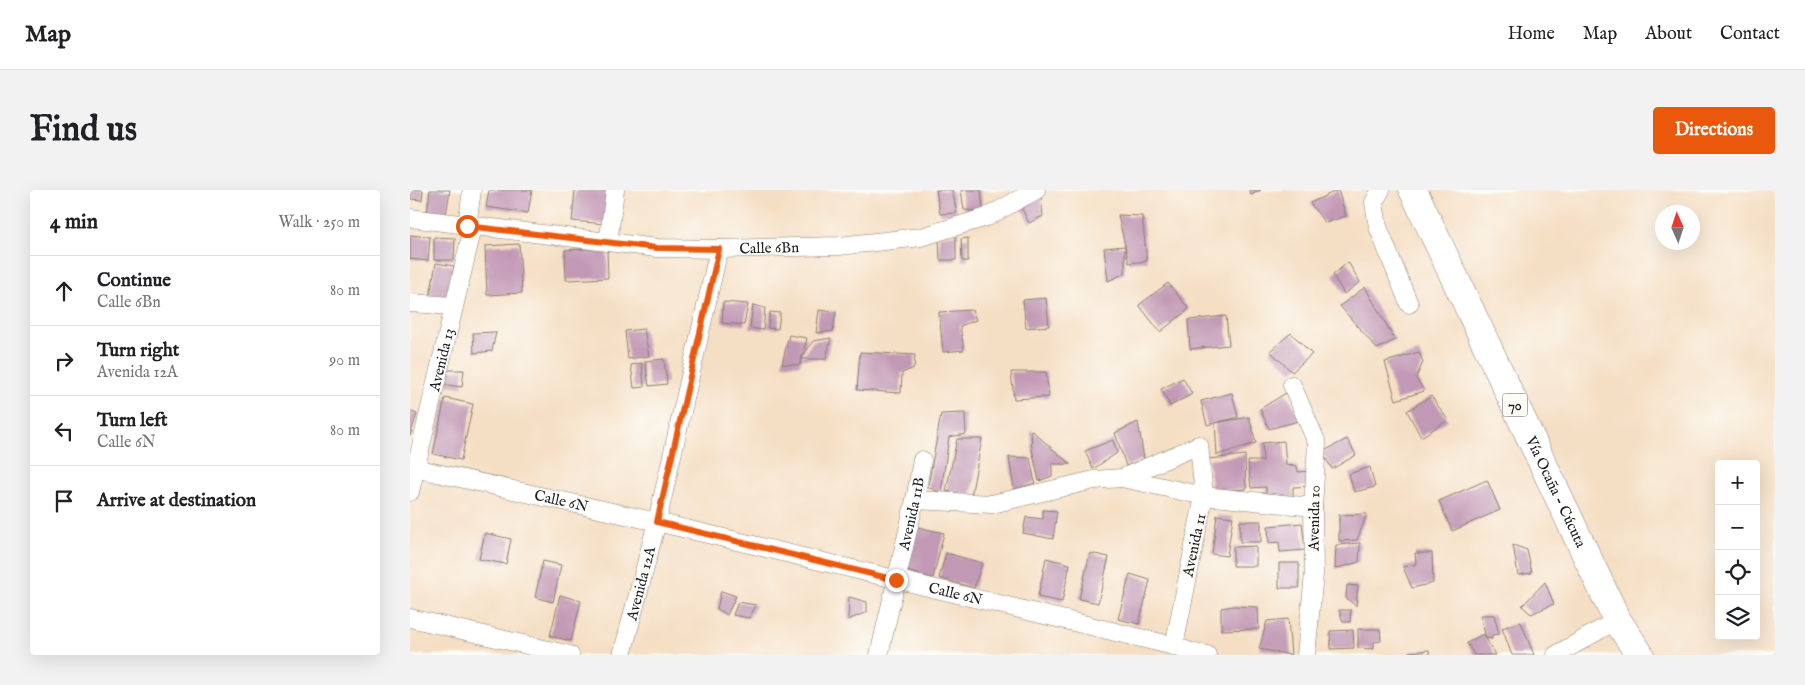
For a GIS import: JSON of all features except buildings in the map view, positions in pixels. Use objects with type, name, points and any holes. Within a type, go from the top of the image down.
[{"type":"main road","name":"Vía Ocaña - Cúcuta","points":[[1413,190],[1617,620],[1640,655]]},
{"type":"street","name":"Avenida 13","points":[[410,492],[413,467],[454,306],[470,226],[472,190]]},
{"type":"street","points":[[608,242],[615,190]]},
{"type":"street","name":"Calle 6Bn","points":[[410,218],[657,248],[719,249],[839,246],[921,237],[986,218],[1036,190]]},
{"type":"street","points":[[1381,190],[1374,202],[1378,227],[1409,304]]},
{"type":"street","name":"Avenida 12A","points":[[622,655],[657,522],[719,249]]},
{"type":"street","points":[[410,303],[454,306]]},
{"type":"street","name":"Avenida 10","points":[[1292,385],[1317,443],[1312,507],[1314,574],[1306,655]]},
{"type":"street","name":"Avenida 11","points":[[1122,478],[1199,445],[1204,496],[1174,646]]},
{"type":"street","name":"Avenida 11B","points":[[879,655],[915,500],[922,460]]},
{"type":"street","name":"Calle 6N","points":[[413,467],[657,522],[1174,646],[1198,654]]},
{"type":"street","points":[[915,500],[992,504],[1094,480],[1122,478],[1204,496],[1312,507]]},
{"type":"street","points":[[410,618],[570,655]]},
{"type":"street","points":[[1556,655],[1617,620]]},
{"type":"route","points":[[467,226],[657,248],[719,249],[657,522],[896,580]]}]
